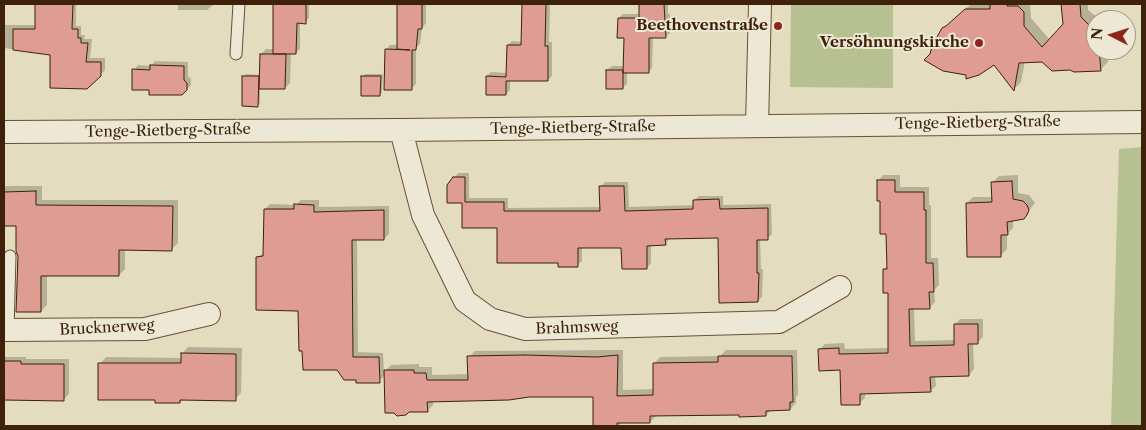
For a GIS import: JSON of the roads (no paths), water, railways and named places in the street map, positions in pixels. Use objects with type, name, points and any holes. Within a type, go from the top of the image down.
[{"type":"street","points":[[757,126],[760,4]]},
{"type":"street","name":"Tenge-Rietberg-Straße","points":[[4,132],[1142,122]]},
{"type":"street","name":"Brahmsweg","points":[[402,130],[423,215],[465,301],[490,319],[525,329],[779,322],[840,287]]},
{"type":"street","name":"Brucknerweg","points":[[6,330],[145,329],[209,314]]},
{"type":"lane","points":[[236,54],[239,4]]},
{"type":"lane","points":[[6,330],[10,256]]},
{"type":"place","name":"Beethovenstraße","points":[[778,26]]},
{"type":"place","name":"Versöhnungskirche","points":[[979,43]]}]
